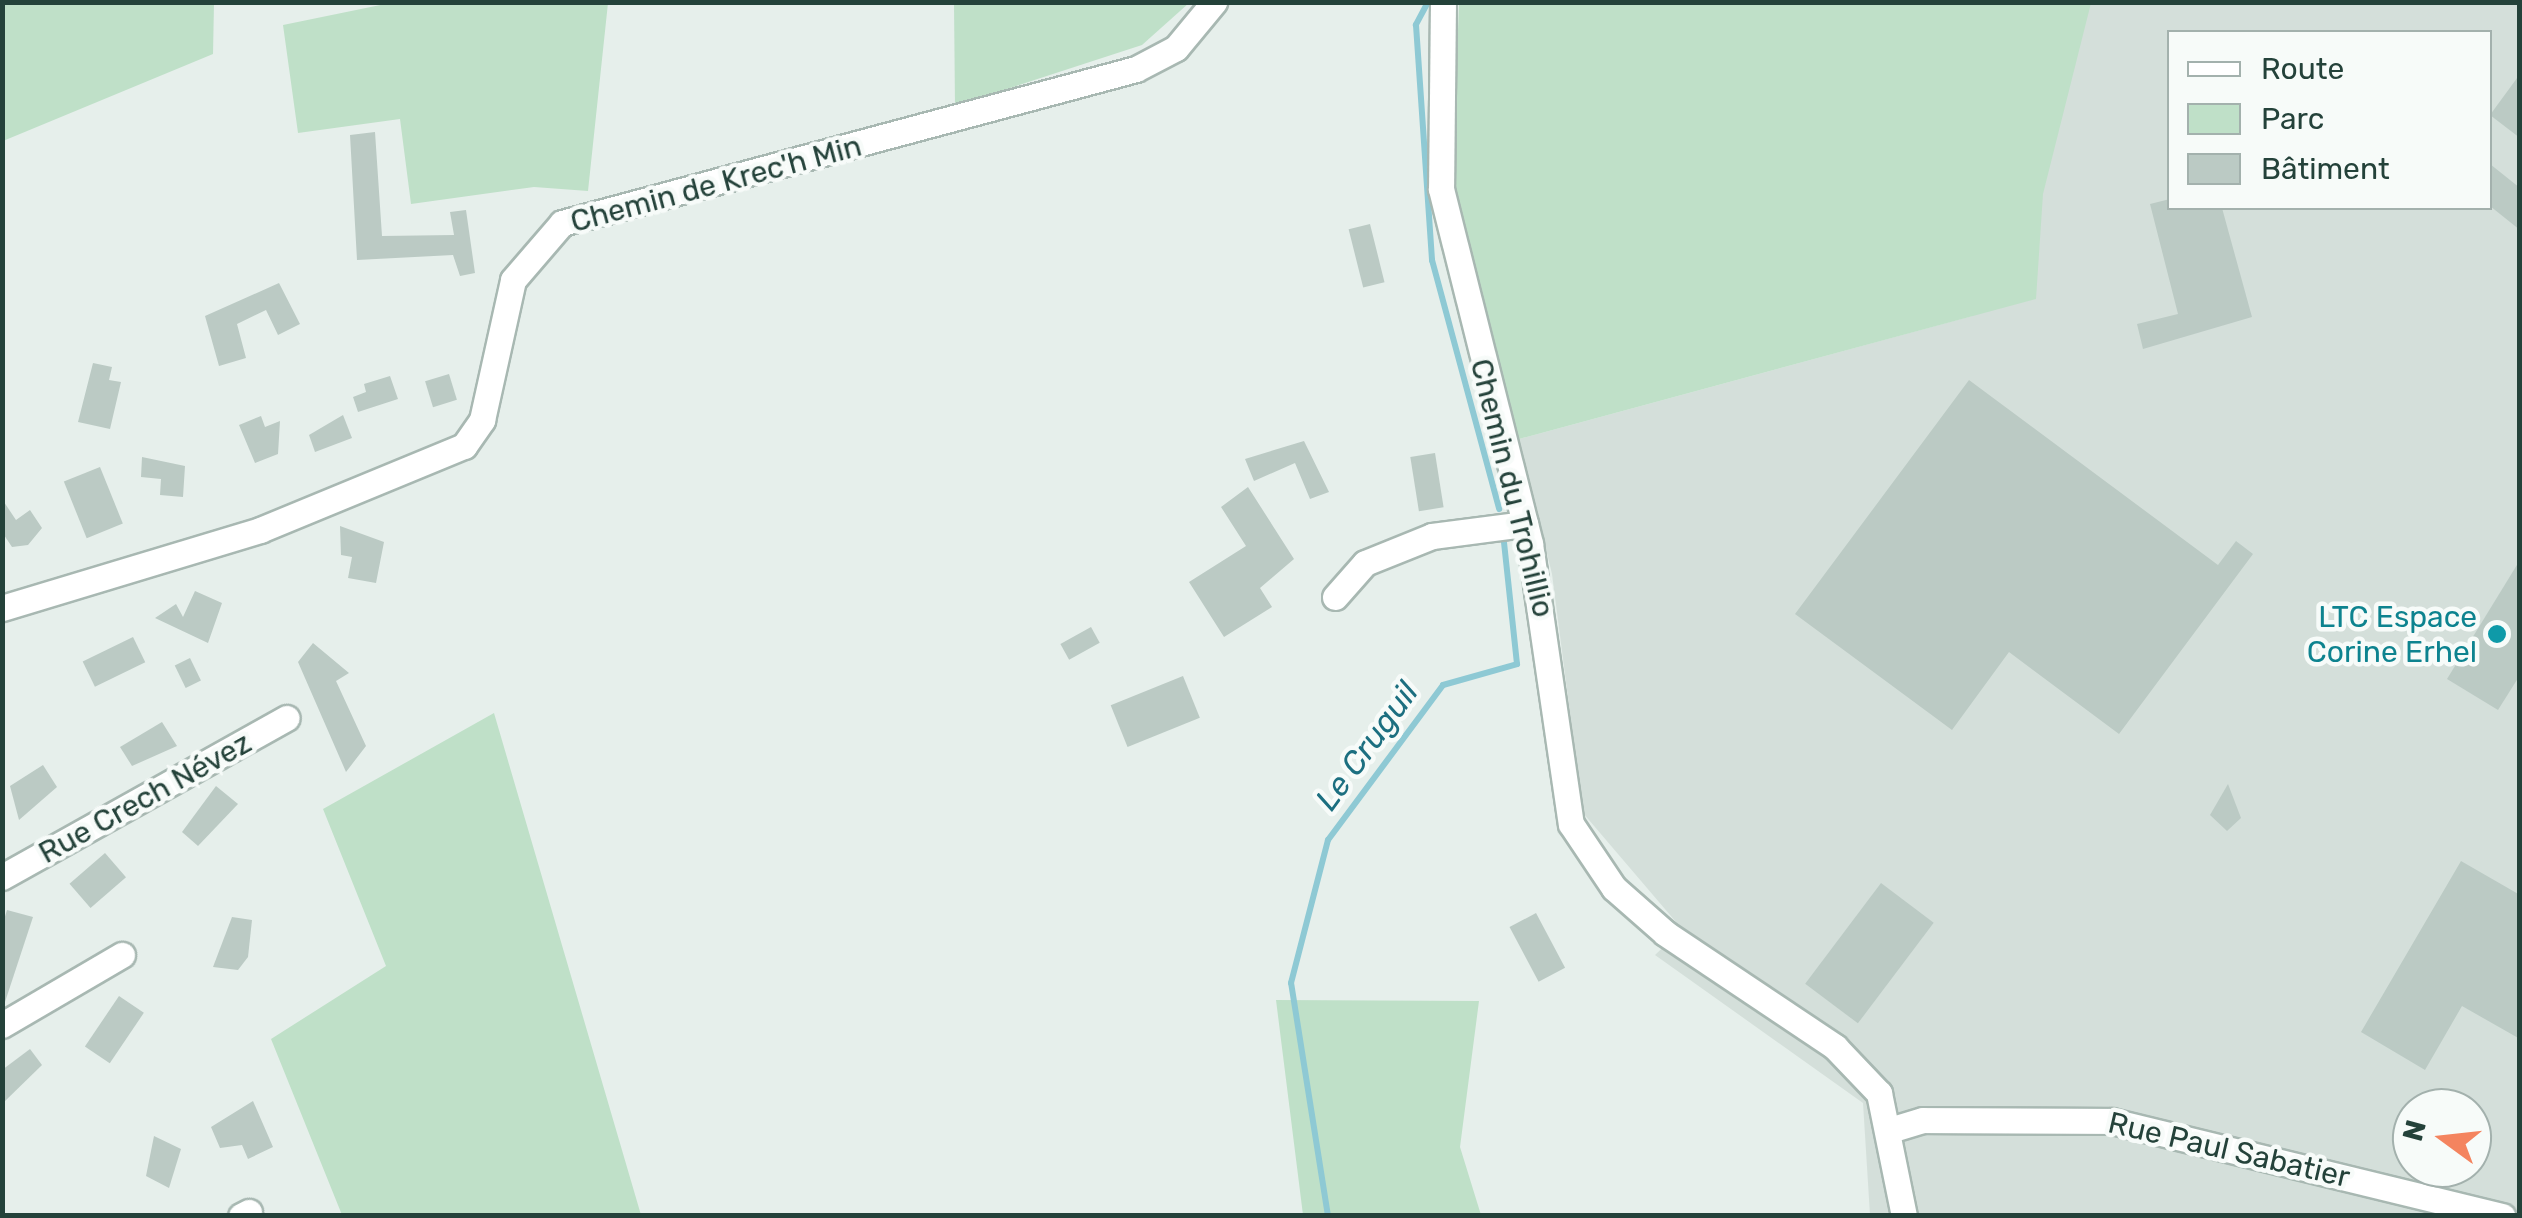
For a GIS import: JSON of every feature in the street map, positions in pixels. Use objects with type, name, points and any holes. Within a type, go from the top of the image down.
[{"type":"street","name":"Chemin de Krec'h Min","points":[[2,608],[260,530],[464,446],[482,420],[513,280],[562,223],[1044,100],[1156,60],[1214,2]]},
{"type":"street","name":"Chemin du Trohillio","points":[[1443,2],[1441,189],[1525,524],[1547,631],[1560,784],[1580,841],[1665,933],[1835,1046],[1879,1093],[1893,1129],[1904,1216]]},
{"type":"street","points":[[1335,597],[1365,563],[1432,536],[1525,524]]},
{"type":"street","name":"Rue Crech Névez","points":[[2,877],[287,718]]},
{"type":"street","points":[[2,1025],[122,956]]},
{"type":"street","name":"Rue Paul Sabatier","points":[[1893,1129],[1922,1120],[2112,1120],[2504,1216]]},
{"type":"shaded area","points":[[2049,3],[2519,3],[2519,1215],[1870,1215],[1863,1103],[1655,955],[1682,929],[1583,813],[1552,574],[1519,439],[1972,316]]},
{"type":"green space","points":[[3,2],[214,3],[213,54],[3,141]]},
{"type":"green space","points":[[395,2],[608,3],[588,191],[534,187],[411,204],[400,119],[298,133],[283,25]]},
{"type":"green space","points":[[954,3],[1189,3],[1142,45],[955,106]]},
{"type":"green space","points":[[1459,3],[2091,3],[2043,194],[2036,299],[1519,439],[1452,195]]},
{"type":"green space","points":[[494,713],[641,1215],[342,1215],[271,1039],[386,966],[323,809]]},
{"type":"green space","points":[[1276,1000],[1479,1001],[1460,1147],[1481,1215],[1303,1215]]},
{"type":"building","points":[[2520,74],[2520,138],[2492,117]]},
{"type":"building","points":[[375,132],[382,236],[454,235],[450,212],[466,210],[475,273],[460,276],[453,255],[357,260],[350,135]]},
{"type":"building","points":[[2492,166],[2520,188],[2520,230],[2492,208]]},
{"type":"building","points":[[2167,200],[2167,210],[2223,210],[2252,317],[2143,349],[2137,324],[2178,314],[2150,204]]},
{"type":"building","points":[[1370,224],[1385,282],[1363,288],[1349,229]]},
{"type":"building","points":[[279,283],[300,324],[278,335],[266,310],[237,324],[246,358],[219,366],[205,316]]},
{"type":"building","points":[[93,363],[112,367],[109,380],[121,382],[110,429],[78,422]]},
{"type":"building","points":[[449,374],[457,400],[433,407],[425,381]]},
{"type":"building","points":[[390,376],[398,399],[358,412],[353,397],[366,392],[364,384]]},
{"type":"building","points":[[1969,380],[2218,565],[2236,541],[2253,554],[2119,734],[2009,652],[1952,730],[1795,614]]},
{"type":"building","points":[[343,415],[352,438],[315,452],[309,435]]},
{"type":"building","points":[[261,416],[265,427],[280,421],[278,454],[255,463],[239,425]]},
{"type":"building","points":[[1304,441],[1329,492],[1310,499],[1295,463],[1254,481],[1245,459]]},
{"type":"building","points":[[1435,453],[1444,507],[1419,511],[1410,457]]},
{"type":"building","points":[[142,457],[185,466],[183,497],[160,495],[161,479],[141,477]]},
{"type":"building","points":[[100,467],[123,524],[87,538],[64,482]]},
{"type":"building","points":[[1248,487],[1294,559],[1260,588],[1272,607],[1224,637],[1189,582],[1246,546],[1221,507]]},
{"type":"building","points":[[2,499],[16,520],[30,510],[42,528],[28,545],[12,547],[2,532]]},
{"type":"building","points":[[340,526],[384,542],[376,583],[348,578],[352,557],[341,555]]},
{"type":"building","name":"LTC Espace Corine Erhel","points":[[2520,560],[2520,675],[2498,710],[2447,679]]},
{"type":"building","points":[[195,591],[222,603],[208,643],[155,618],[176,604],[183,617]]},
{"type":"building","points":[[1091,627],[1100,643],[1069,660],[1060,644]]},
{"type":"building","points":[[133,637],[145,662],[95,687],[83,662]]},
{"type":"building","points":[[313,643],[349,673],[336,681],[366,746],[346,772],[298,662]]},
{"type":"building","points":[[190,658],[201,680],[186,688],[175,665]]},
{"type":"building","points":[[1183,676],[1200,718],[1128,747],[1111,705]]},
{"type":"building","points":[[162,722],[177,746],[132,766],[120,747]]},
{"type":"building","points":[[43,765],[57,787],[19,820],[10,786]]},
{"type":"building","points":[[2228,784],[2241,818],[2227,831],[2210,815]]},
{"type":"building","points":[[216,786],[238,804],[198,846],[182,832]]},
{"type":"building","points":[[105,853],[126,877],[91,908],[70,884]]},
{"type":"building","points":[[2461,861],[2520,895],[2520,1039],[2462,1006],[2425,1070],[2361,1032]]},
{"type":"building","points":[[1881,883],[1934,923],[1858,1023],[1805,984]]},
{"type":"building","points":[[7,910],[33,917],[4,1005],[2,926]]},
{"type":"building","points":[[1536,913],[1565,968],[1539,982],[1510,927]]},
{"type":"building","points":[[232,917],[252,920],[248,957],[238,970],[213,967]]},
{"type":"building","points":[[119,996],[144,1013],[110,1063],[85,1047]]},
{"type":"building","points":[[30,1049],[42,1065],[2,1104],[2,1070]]},
{"type":"building","points":[[253,1101],[273,1147],[248,1159],[242,1145],[220,1148],[211,1127]]},
{"type":"building","points":[[154,1136],[181,1149],[169,1188],[146,1176]]},
{"type":"waterway","name":"Le Cruguil","points":[[1428,2],[1416,25],[1432,260],[1499,509]]},
{"type":"waterway","name":"Le Cruguil","points":[[1328,1216],[1291,983],[1328,840],[1443,685],[1517,664],[1503,534]]},
{"type":"place","name":"LTC Espace Corine Erhel","points":[[2497,634]]}]
